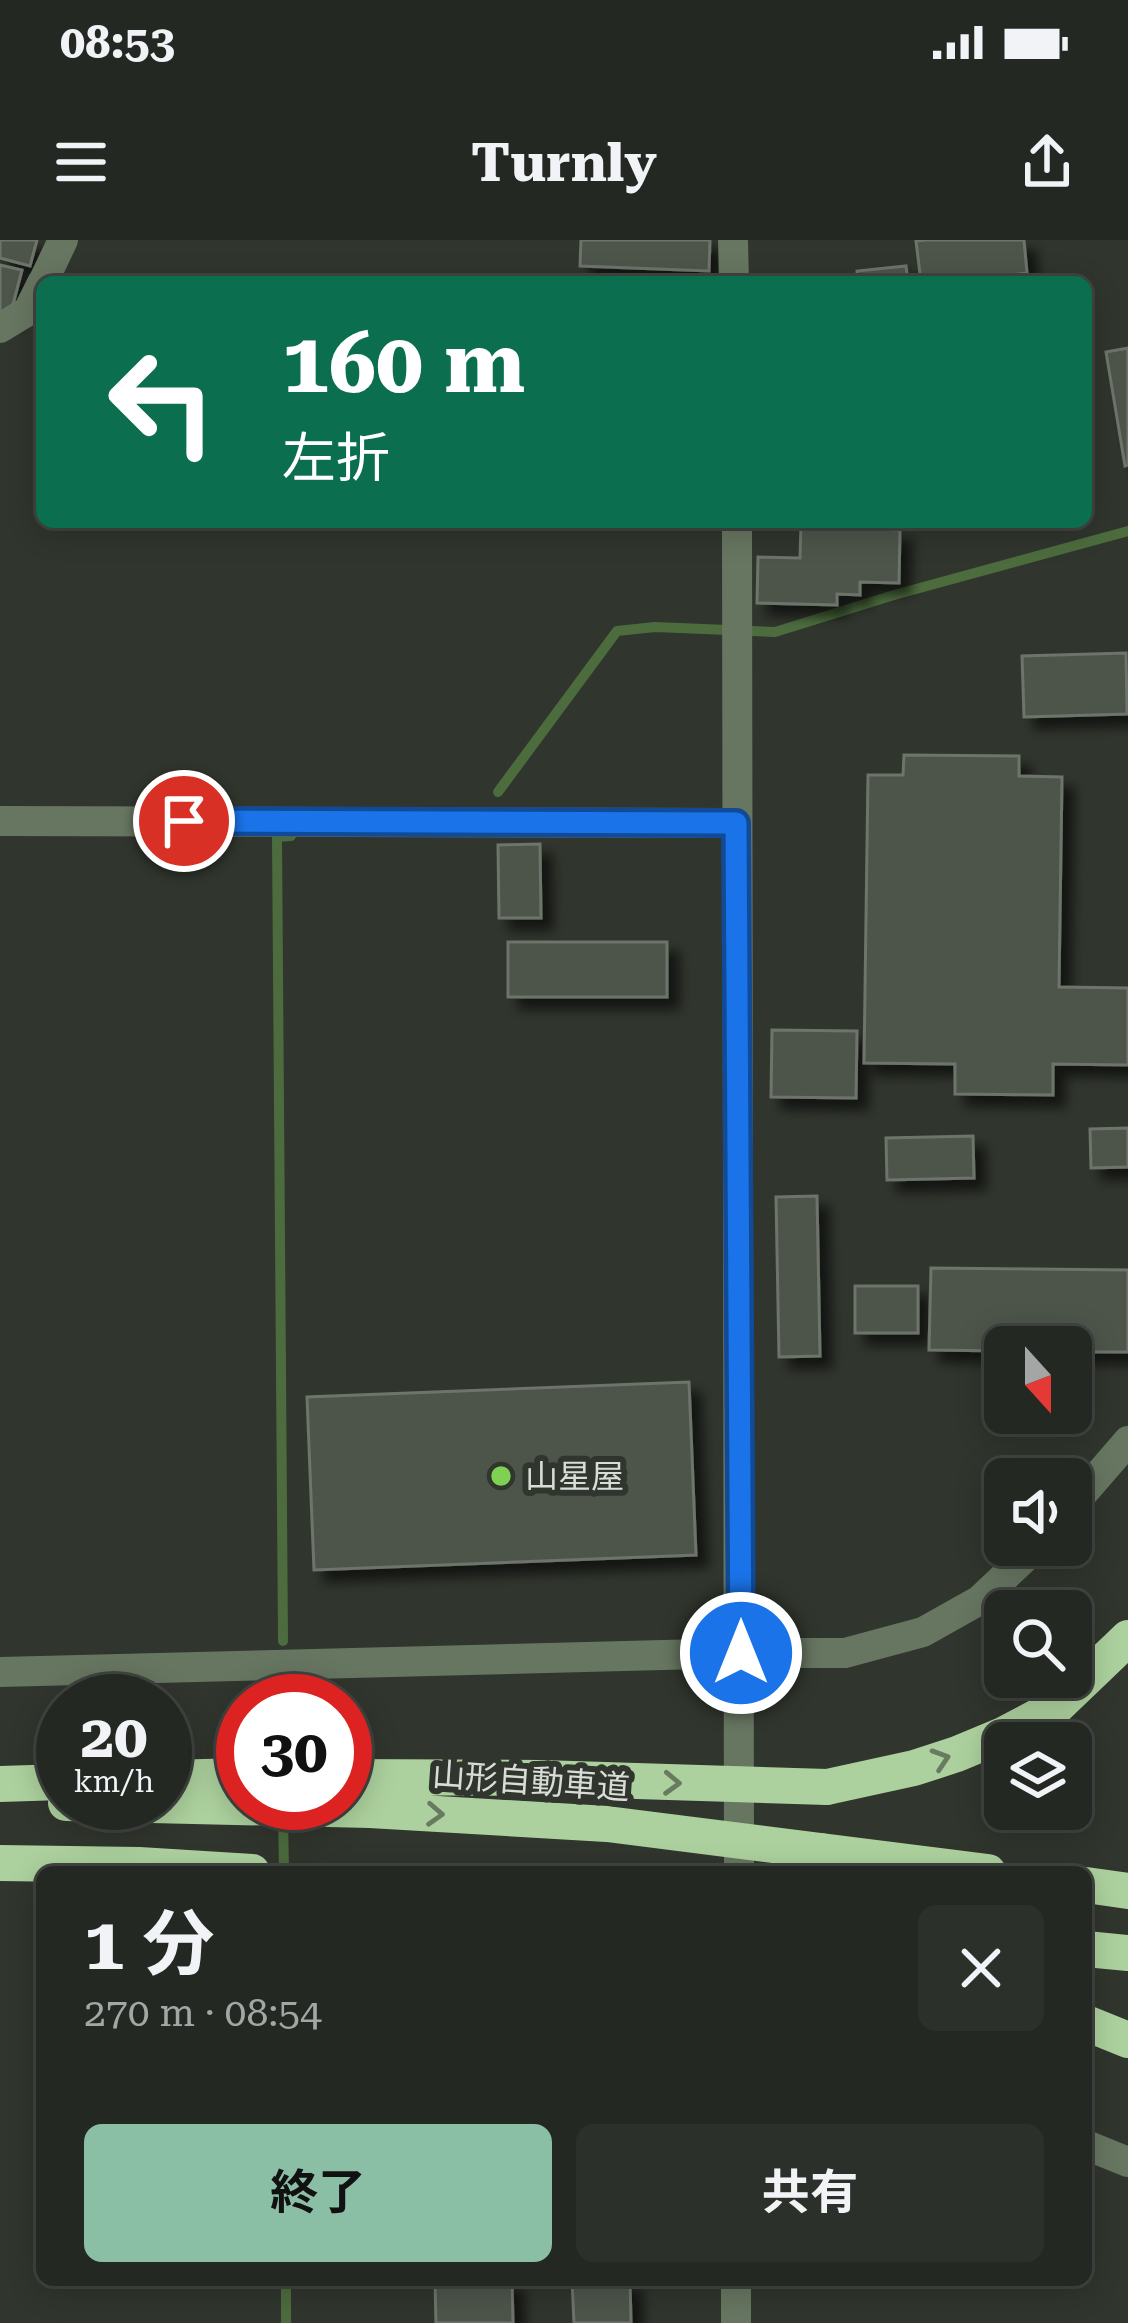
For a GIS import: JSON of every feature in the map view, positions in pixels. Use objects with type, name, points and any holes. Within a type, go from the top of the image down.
[{"type":"highway","points":[[372,1777],[827,1787],[914,1768],[1005,1734],[1056,1707],[1128,1639]]},
{"type":"highway","points":[[0,1784],[36,1783]]},
{"type":"highway","name":"山形自動車道","points":[[0,1802],[36,1803]]},
{"type":"highway","name":"山形自動車道","points":[[192,1806],[584,1822],[940,1866]]},
{"type":"highway","points":[[0,1863],[156,1866]]},
{"type":"highway","points":[[1092,1886],[1128,1891]]},
{"type":"highway","points":[[1092,1950],[1128,1953]]},
{"type":"highway","points":[[1092,2025],[1128,2040]]},
{"type":"street","points":[[45,276],[63,240]]},
{"type":"street","points":[[733,240],[734,276]]},
{"type":"street","points":[[0,328],[28,311],[36,295]]},
{"type":"street","points":[[737,528],[739,1866]]},
{"type":"street","points":[[0,820],[736,823]]},
{"type":"street","points":[[1092,1483],[1128,1441]]},
{"type":"street","points":[[0,1672],[845,1653],[923,1632],[980,1600],[1016,1566]]},
{"type":"street","points":[[1092,2147],[1128,2162]]},
{"type":"street","points":[[736,2286],[736,2323]]},
{"type":"building","points":[[0,240],[37,240],[30,266],[0,258]]},
{"type":"building","points":[[581,240],[710,240],[709,271],[580,266]]},
{"type":"building","points":[[1024,240],[1027,273],[920,276],[916,241]]},
{"type":"building","points":[[0,265],[22,270],[10,316],[0,313]]},
{"type":"building","points":[[906,266],[907,276],[857,276],[857,271]]},
{"type":"building","points":[[1128,348],[1128,465],[1125,466],[1106,352]]},
{"type":"building","points":[[801,528],[900,530],[899,583],[860,582],[860,595],[837,594],[837,605],[757,603],[758,557],[800,558]]},
{"type":"building","points":[[1126,653],[1127,714],[1024,717],[1022,656]]},
{"type":"building","points":[[904,755],[1019,756],[1019,776],[1062,777],[1059,987],[1128,988],[1128,1065],[1053,1064],[1053,1095],[955,1094],[955,1064],[864,1063],[868,775],[903,775]]},
{"type":"building","points":[[540,844],[541,918],[499,918],[498,845]]},
{"type":"building","points":[[508,942],[667,942],[667,997],[508,997]]},
{"type":"building","points":[[772,1030],[857,1031],[856,1098],[771,1097]]},
{"type":"building","points":[[1128,1128],[1128,1167],[1091,1168],[1090,1129]]},
{"type":"building","points":[[973,1136],[974,1178],[887,1180],[886,1138]]},
{"type":"building","points":[[817,1196],[820,1356],[779,1357],[776,1197]]},
{"type":"building","points":[[931,1268],[1128,1270],[1128,1352],[1092,1352],[1092,1326],[984,1326],[984,1351],[929,1350]]},
{"type":"building","points":[[855,1286],[918,1286],[918,1333],[855,1333]]},
{"type":"building","name":"山星屋","points":[[689,1382],[696,1555],[314,1570],[307,1397]]},
{"type":"building","points":[[435,2286],[512,2286],[513,2323],[436,2323]]},
{"type":"building","points":[[572,2286],[630,2286],[631,2323],[574,2323]]},
{"type":"waterway","points":[[498,792],[617,631],[655,627],[775,632],[1128,531]]},
{"type":"waterway","points":[[283,1641],[277,837],[291,836]]},
{"type":"waterway","points":[[283,1830],[284,1866]]},
{"type":"waterway","points":[[286,2286],[286,2323]]},
{"type":"place","name":"山星屋","points":[[501,1476]]},
{"type":"route","points":[[184,821],[736,823],[741,1653]]}]
